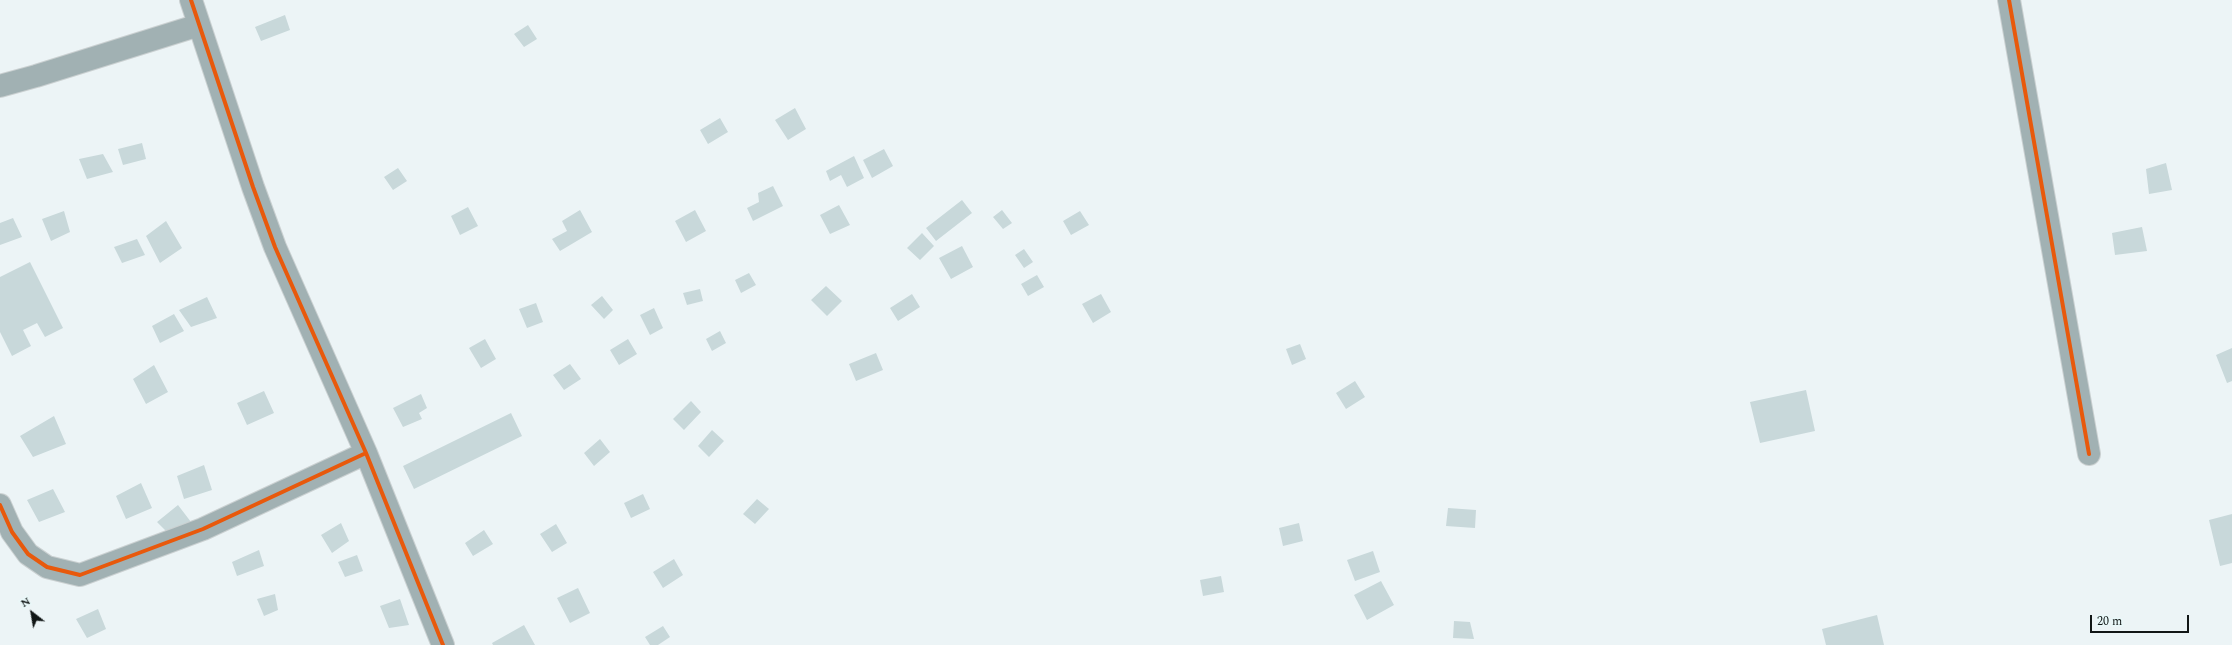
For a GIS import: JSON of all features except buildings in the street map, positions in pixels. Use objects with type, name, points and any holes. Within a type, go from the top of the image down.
[{"type":"street","points":[[191,0],[253,187],[275,247],[366,453],[443,645]]},
{"type":"street","points":[[2009,0],[2089,454]]},
{"type":"street","points":[[0,86],[199,25]]},
{"type":"street","points":[[0,505],[12,532],[28,554],[47,567],[80,575],[204,529],[366,453]]},
{"type":"cycle path","points":[[191,0],[253,187],[275,247],[366,453],[443,645]]},
{"type":"cycle path","points":[[2009,0],[2089,454]]},
{"type":"cycle path","points":[[0,505],[12,532],[28,554],[47,567],[80,575],[203,529],[366,453]]}]
